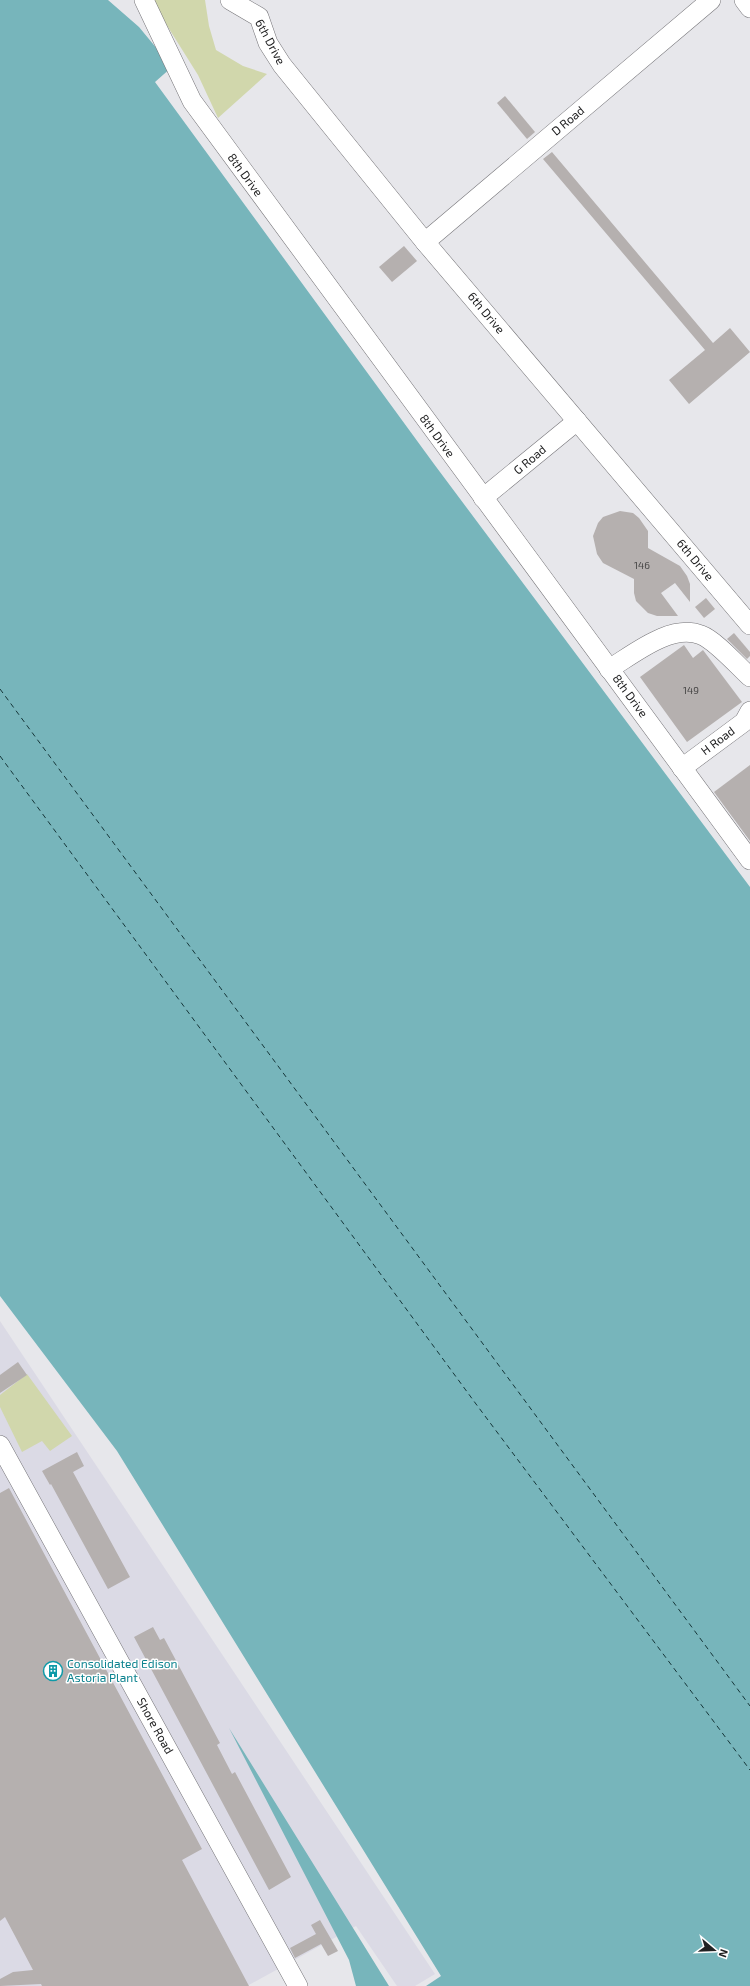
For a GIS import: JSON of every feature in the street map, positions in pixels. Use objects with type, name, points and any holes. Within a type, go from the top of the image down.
[{"type":"lane","name":"8th Drive","points":[[144,0],[192,101],[750,860]]},
{"type":"lane","name":"6th Drive","points":[[230,0],[259,17],[268,43],[282,65],[425,242],[750,625]]},
{"type":"lane","name":"D Road","points":[[425,242],[711,0]]},
{"type":"lane","points":[[744,0],[750,8]]},
{"type":"lane","name":"G Road","points":[[483,498],[577,421]]},
{"type":"lane","points":[[609,669],[669,634],[686,631],[702,635],[712,642],[750,677]]},
{"type":"lane","name":"H Road","points":[[682,768],[748,721]]},
{"type":"lane","name":"Shore Road","points":[[0,1445],[298,1986]]},
{"type":"shaded area","points":[[0,1321],[435,1974],[415,1986],[397,1986],[356,1926],[247,1986],[0,1986]]},
{"type":"green space","points":[[151,0],[205,0],[209,26],[216,50],[243,66],[267,74],[218,118],[198,75]]},
{"type":"green space","points":[[27,1374],[72,1436],[50,1451],[42,1441],[22,1452],[0,1407],[0,1395]]},
{"type":"water","points":[[0,0],[108,0],[139,27],[172,67],[155,82],[434,464],[750,887],[750,1986],[426,1986],[441,1976],[117,1451],[0,1296]]},
{"type":"water","points":[[229,1728],[389,1986],[356,1986],[349,1960]]},
{"type":"building","points":[[505,96],[535,132],[527,139],[497,103]]},
{"type":"building","points":[[552,152],[713,343],[730,328],[750,352],[689,404],[669,380],[705,350],[543,159]]},
{"type":"building","points":[[404,246],[417,261],[392,282],[379,267]]},
{"type":"building","points":[[620,511],[633,513],[639,518],[648,531],[648,548],[680,566],[687,576],[690,584],[690,602],[675,583],[661,593],[678,616],[657,616],[648,613],[636,601],[634,593],[634,579],[603,563],[597,554],[593,536],[598,523],[603,517]]},
{"type":"building","points":[[706,598],[715,609],[704,618],[695,607]]},
{"type":"building","points":[[734,633],[750,652],[750,656],[747,659],[727,639]]},
{"type":"building","points":[[684,645],[693,658],[703,650],[742,702],[687,742],[640,677]]},
{"type":"building","points":[[750,765],[750,841],[714,792]]},
{"type":"building","points":[[18,1362],[27,1375],[0,1393],[0,1375]]},
{"type":"building","points":[[77,1452],[84,1466],[73,1472],[130,1577],[108,1589],[51,1484],[50,1485],[42,1471]]},
{"type":"building","name":"Consolidated Edison Astoria Plant","points":[[9,1488],[202,1849],[182,1860],[249,1986],[42,1986],[41,1984],[0,1986],[0,1979],[13,1972],[33,1970],[5,1917],[0,1921],[0,1493]]},
{"type":"building","points":[[153,1627],[160,1640],[164,1638],[220,1743],[217,1745],[232,1774],[235,1772],[291,1877],[269,1890],[134,1637]]},
{"type":"building","points":[[320,1920],[338,1951],[328,1956],[321,1944],[295,1958],[290,1948],[316,1934],[311,1925]]},
{"type":"ferry route","points":[[0,689],[750,1706]]},
{"type":"ferry route","points":[[0,756],[476,1404],[750,1770]]},
{"type":"place","name":"Consolidated Edison Astoria Plant","points":[[53,1671]]}]
